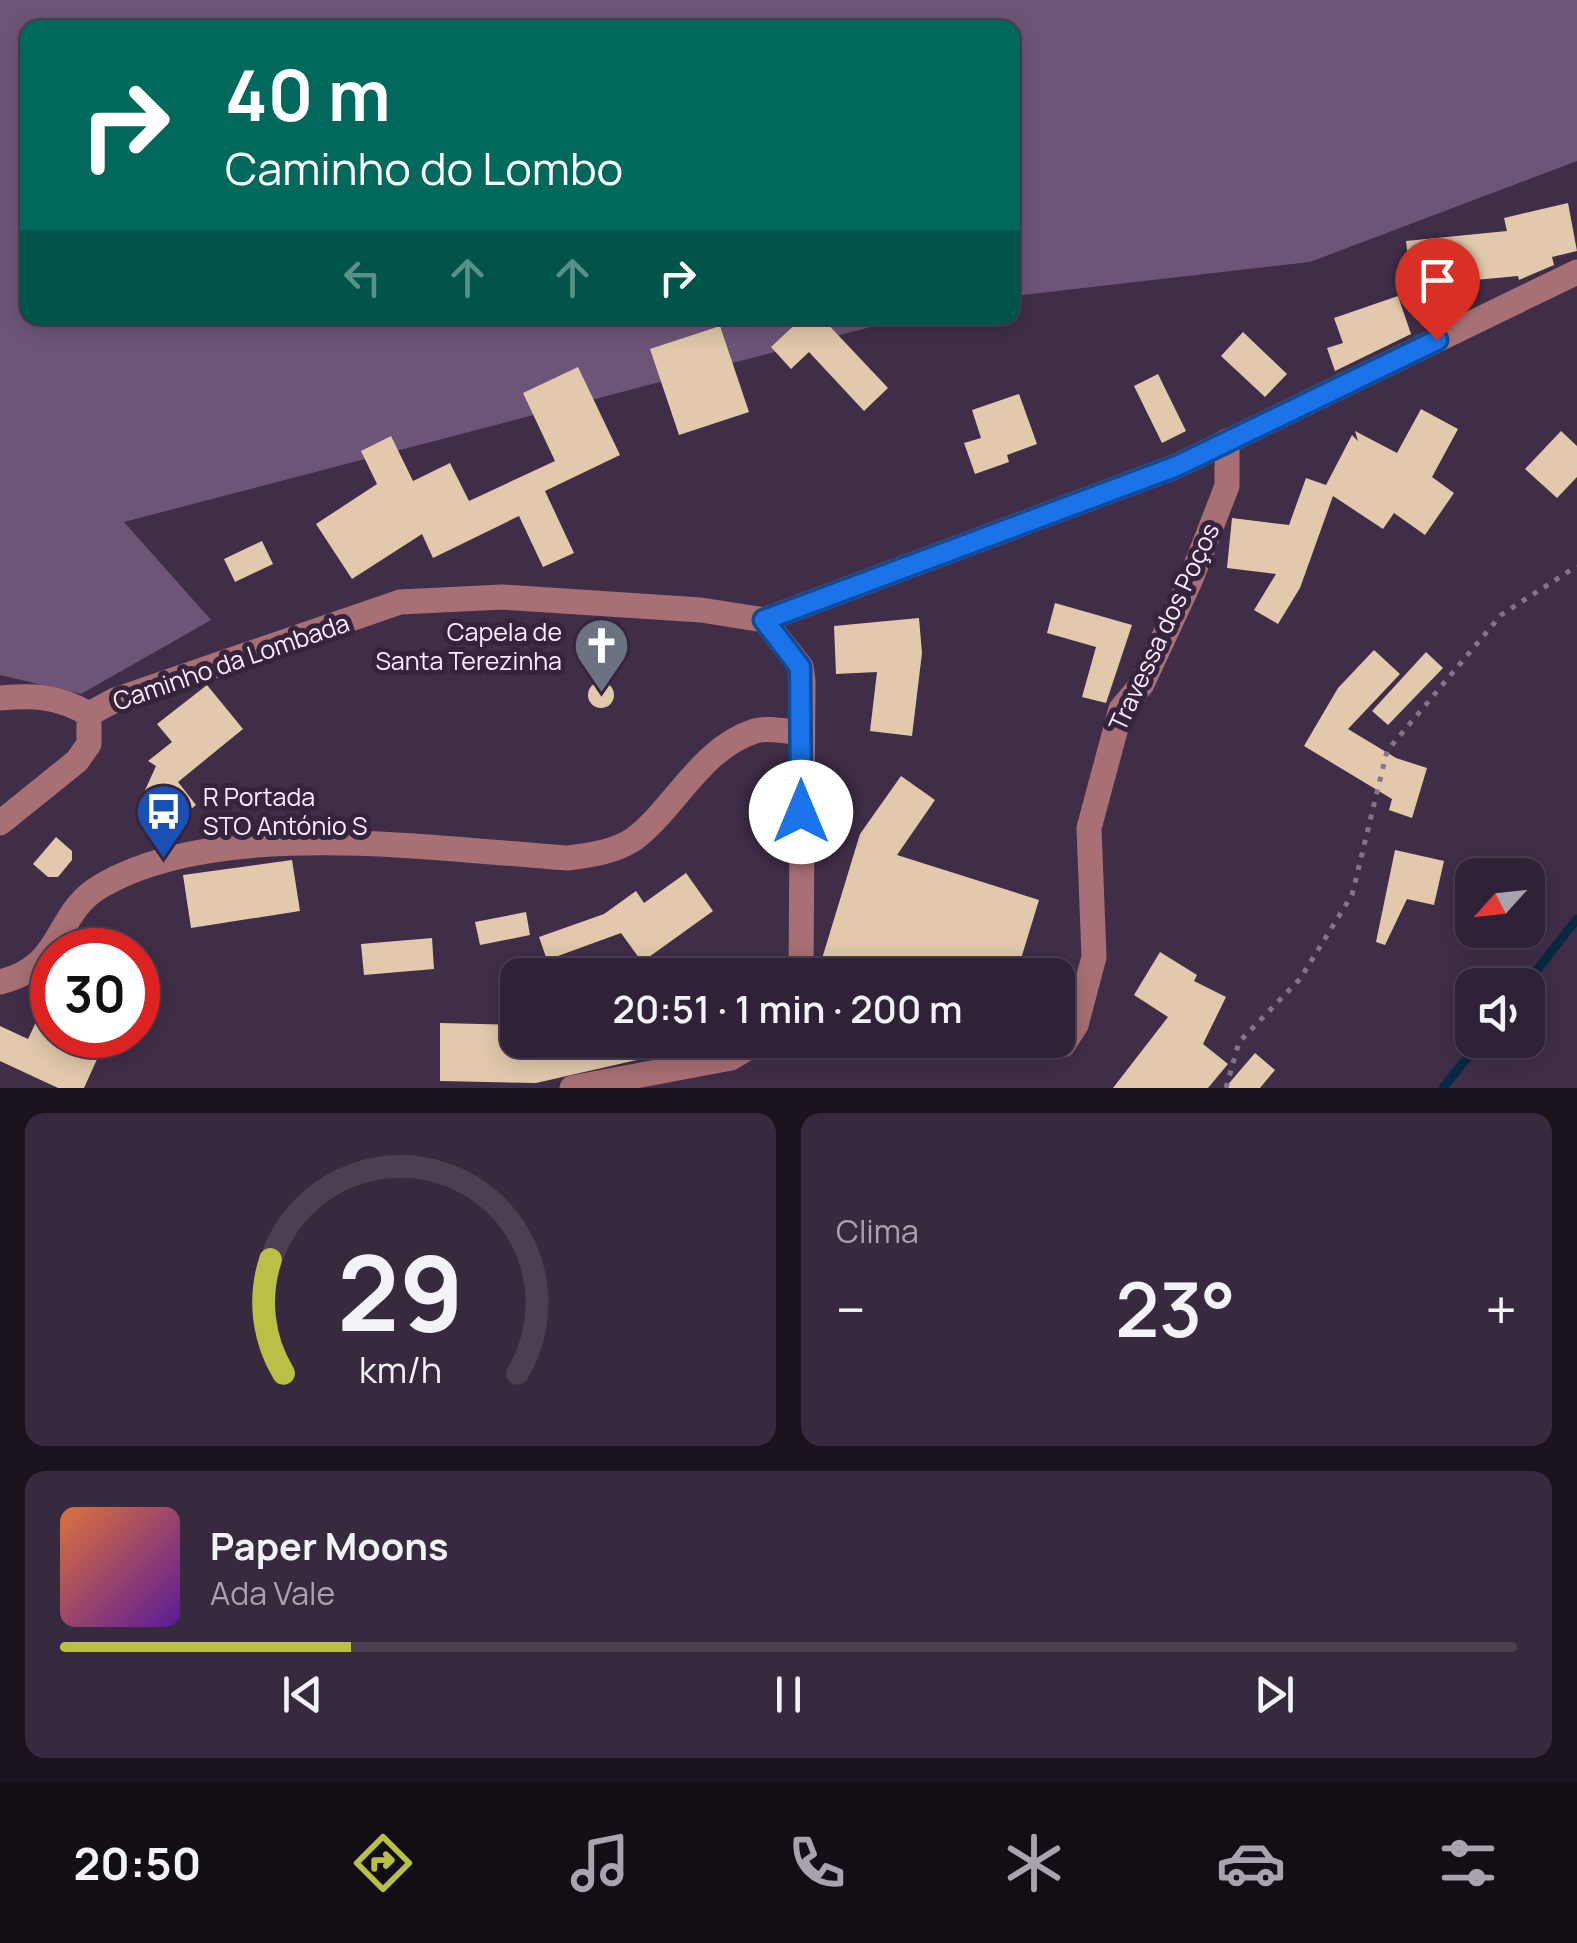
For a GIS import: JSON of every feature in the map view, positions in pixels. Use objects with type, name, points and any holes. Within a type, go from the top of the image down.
[{"type":"street","points":[[800,958],[800,667],[764,620],[1177,466],[1577,272]]},
{"type":"street","name":"Travessa dos Poços","points":[[1075,1027],[1094,957],[1089,828],[1121,708],[1142,684],[1190,581],[1226,486],[1227,441]]},
{"type":"street","name":"Caminho da Lombada","points":[[0,698],[40,695],[64,699],[88,714],[115,700],[400,602],[502,597],[701,610],[764,620]]},
{"type":"street","points":[[0,823],[77,760],[88,744],[88,714]]},
{"type":"street","points":[[0,982],[28,975],[98,887],[150,864],[286,842],[568,858],[600,854],[634,839],[702,766],[742,739],[756,731],[802,733]]},
{"type":"street","points":[[572,1088],[730,1058]]},
{"type":"path","points":[[1226,1088],[1239,1042],[1300,979],[1352,895],[1387,751],[1501,615],[1577,566]]},
{"type":"shaded area","points":[[0,0],[1577,0],[1577,161],[1310,262],[1020,295],[1020,20],[20,20],[20,325],[878,325],[124,522],[211,620],[81,694],[0,675]]},
{"type":"building","points":[[1568,203],[1577,251],[1552,257],[1554,265],[1519,280],[1518,276],[1411,286],[1406,241],[1507,231],[1504,218]]},
{"type":"building","points":[[1398,296],[1411,334],[1335,371],[1327,348],[1343,343],[1334,318]]},
{"type":"building","points":[[795,325],[829,325],[888,388],[864,411],[809,352],[791,369],[771,347]]},
{"type":"building","points":[[720,326],[749,412],[679,435],[650,349]]},
{"type":"building","points":[[1243,332],[1287,374],[1265,397],[1221,356]]},
{"type":"building","points":[[578,367],[620,455],[545,491],[574,553],[543,567],[519,516],[433,558],[422,534],[352,579],[316,524],[377,484],[361,451],[391,436],[413,481],[450,463],[469,501],[555,461],[523,393]]},
{"type":"building","points":[[1158,374],[1186,431],[1162,443],[1134,386]]},
{"type":"building","points":[[1019,394],[1037,444],[1007,455],[1009,462],[975,474],[964,443],[981,438],[972,410]]},
{"type":"building","points":[[1421,409],[1458,429],[1432,477],[1454,493],[1425,535],[1394,513],[1383,529],[1333,496],[1300,588],[1278,624],[1254,610],[1276,574],[1227,568],[1232,518],[1289,525],[1306,478],[1326,485],[1352,435],[1358,441],[1355,431],[1397,453]]},
{"type":"building","points":[[1561,431],[1577,446],[1577,477],[1557,498],[1525,469]]},
{"type":"building","points":[[262,541],[273,564],[235,582],[224,559]]},
{"type":"building","points":[[1055,603],[1132,625],[1106,703],[1082,697],[1096,647],[1047,633]]},
{"type":"building","points":[[919,618],[922,653],[912,736],[870,731],[877,672],[836,674],[834,626]]},
{"type":"building","points":[[1374,650],[1400,674],[1348,729],[1396,758],[1427,768],[1412,818],[1389,810],[1392,799],[1304,746],[1338,688]]},
{"type":"building","points":[[1426,652],[1443,668],[1388,725],[1372,711]]},
{"type":"building","points":[[601,682],[610,686],[614,695],[610,704],[601,708],[592,704],[588,695],[592,686]]},
{"type":"building","points":[[207,685],[243,729],[178,782],[196,805],[159,835],[137,808],[156,766],[148,761],[172,742],[157,724]]},
{"type":"building","points":[[901,776],[935,800],[897,855],[1039,900],[1021,958],[822,958],[860,834]]},
{"type":"building","points":[[56,837],[72,851],[72,860],[58,877],[48,877],[33,864]]},
{"type":"building","points":[[1395,850],[1444,861],[1434,905],[1407,899],[1385,945],[1376,942]]},
{"type":"building","points":[[292,860],[300,911],[191,928],[183,875]]},
{"type":"building","points":[[686,873],[713,911],[648,958],[639,958],[621,933],[546,958],[539,937],[604,914],[636,891],[644,903]]},
{"type":"building","points":[[526,912],[530,935],[480,945],[475,922]]},
{"type":"building","points":[[432,938],[434,969],[364,975],[361,944]]},
{"type":"building","points":[[1160,952],[1197,975],[1194,981],[1226,997],[1203,1044],[1228,1064],[1208,1088],[1113,1088],[1168,1017],[1134,995]]},
{"type":"building","points":[[440,1023],[500,1025],[500,1058],[646,1058],[536,1083],[440,1081]]},
{"type":"building","points":[[0,1026],[28,1039],[30,1035],[30,1058],[98,1058],[84,1088],[58,1088],[0,1061]]},
{"type":"building","points":[[1255,1053],[1275,1070],[1260,1088],[1225,1088]]},
{"type":"waterway","points":[[1538,968],[1577,919]]},
{"type":"waterway","points":[[1443,1088],[1467,1058]]},
{"type":"place","name":"Capela de Santa Terezinha","points":[[601,695]]},
{"type":"place","name":"R Portada STO António S","points":[[164,860]]},
{"type":"route","points":[[801,812],[803,681],[793,656],[764,620],[1177,466],[1437,340]]}]
